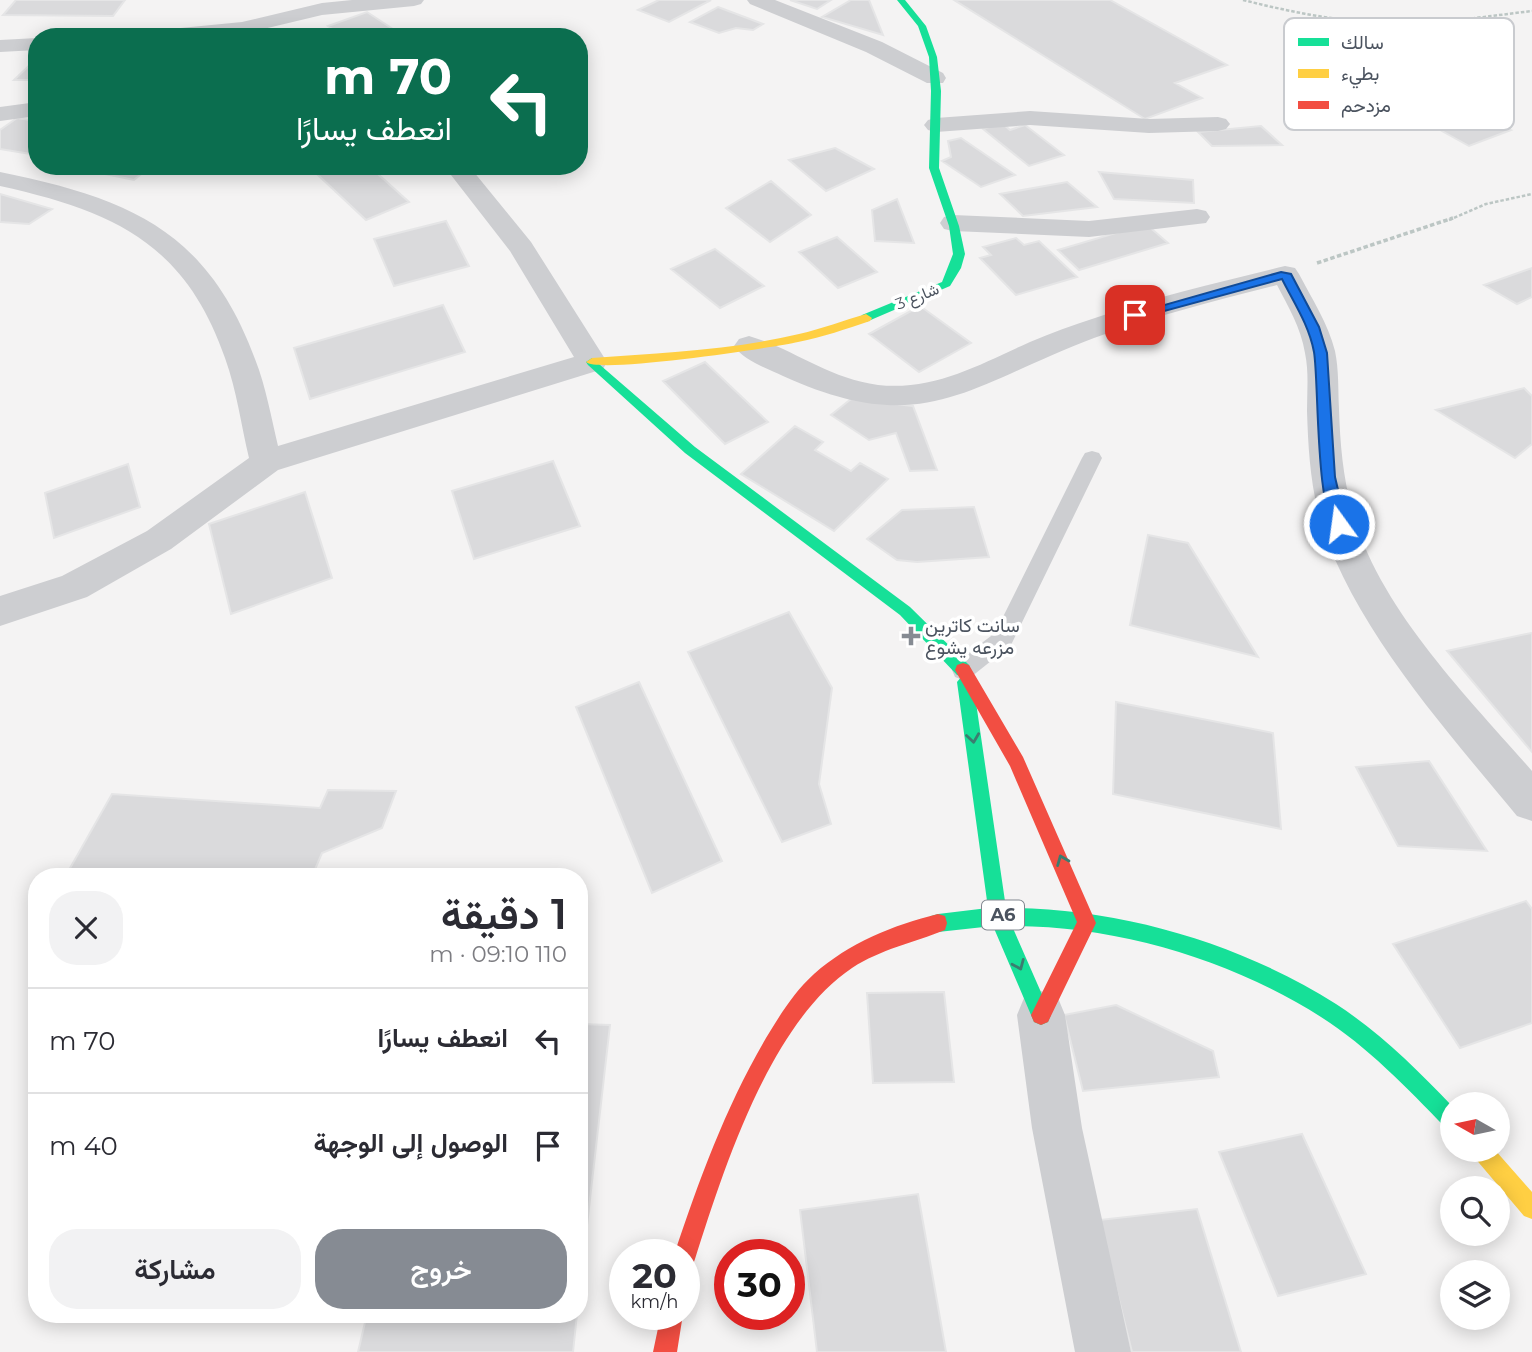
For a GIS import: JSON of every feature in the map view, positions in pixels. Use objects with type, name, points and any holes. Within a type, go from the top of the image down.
[{"type":"main road","name":"شارع 3","points":[[592,362],[749,346],[808,337],[946,284],[956,272],[961,243],[935,176],[935,78],[927,32],[918,16],[901,0]]},
{"type":"main road","points":[[592,362],[690,450],[905,611],[963,670],[992,713],[1047,821],[1087,923],[1041,1016]]},
{"type":"main road","points":[[963,670],[998,915],[1041,1016]]},
{"type":"main road","name":"A6","points":[[690,1239],[717,1157],[751,1084],[788,1022],[821,981],[852,958],[892,939],[939,923],[998,915],[1087,923],[1204,952],[1243,965],[1308,998],[1358,1032],[1440,1109]]},
{"type":"main road","points":[[1492,1162],[1532,1208]]},
{"type":"main road","points":[[665,1352],[669,1330]]},
{"type":"street","points":[[233,28],[322,9],[414,0]]},
{"type":"street","points":[[757,0],[874,47],[935,78]]},
{"type":"street","points":[[241,7],[276,19],[289,28]]},
{"type":"street","points":[[0,46],[28,44]]},
{"type":"street","points":[[0,114],[28,110]]},
{"type":"street","points":[[936,125],[1030,118],[1149,127],[1218,124]]},
{"type":"street","points":[[0,611],[74,587],[146,546],[266,462],[592,362],[522,248],[463,175]]},
{"type":"street","points":[[0,179],[71,195],[119,213],[146,228],[187,262],[208,288],[241,359],[266,462]]},
{"type":"street","points":[[953,223],[1089,229],[1197,217]]},
{"type":"street","points":[[749,346],[800,372],[847,390],[883,395],[927,394],[985,375],[1057,342],[1109,323],[1285,274],[1313,327],[1321,353],[1328,477],[1339,524],[1355,560],[1415,657],[1532,802]]},
{"type":"street","points":[[1041,1016],[1057,1128],[1103,1352]]},
{"type":"lane","points":[[963,670],[1003,639],[1092,458]]},
{"type":"path","points":[[1243,0],[1329,18]]},
{"type":"path","points":[[1470,18],[1532,11]]},
{"type":"path","points":[[1285,274],[1433,227],[1486,204],[1532,194]]},
{"type":"building","points":[[16,0],[125,0],[113,16],[3,15]]},
{"type":"building","points":[[659,0],[711,0],[669,22],[638,10]]},
{"type":"building","points":[[790,0],[831,0],[817,9]]},
{"type":"building","points":[[851,0],[869,0],[883,35],[822,17]]},
{"type":"building","points":[[954,0],[1110,0],[1227,65],[1175,83],[1202,98],[1145,119]]},
{"type":"building","points":[[718,7],[763,24],[753,30],[736,28],[719,33],[690,22]]},
{"type":"building","points":[[367,12],[391,28],[331,28],[328,26]]},
{"type":"building","points":[[28,67],[28,80],[14,80]]},
{"type":"building","points":[[17,118],[28,120],[28,154],[0,149],[0,130]]},
{"type":"building","points":[[1002,123],[1010,130],[1025,125],[1064,155],[1029,166],[983,129]]},
{"type":"building","points":[[1261,126],[1282,145],[1212,146],[1198,132]]},
{"type":"building","points":[[1440,130],[1511,130],[1469,146]]},
{"type":"building","points":[[961,138],[1015,175],[981,187],[942,161],[951,157],[948,141]]},
{"type":"building","points":[[835,148],[874,169],[826,191],[789,160]]},
{"type":"building","points":[[1099,172],[1193,180],[1194,203],[1114,199]]},
{"type":"building","points":[[109,175],[140,175],[134,180]]},
{"type":"building","points":[[318,175],[379,175],[409,202],[366,220]]},
{"type":"building","points":[[771,181],[811,215],[770,242],[726,208]]},
{"type":"building","points":[[1067,182],[1097,207],[1023,216],[1000,194]]},
{"type":"building","points":[[0,194],[52,209],[29,224],[0,222]]},
{"type":"building","points":[[897,199],[914,243],[875,241],[872,210]]},
{"type":"building","points":[[446,221],[469,266],[394,286],[374,239]]},
{"type":"building","points":[[1146,224],[1168,243],[1079,270],[1058,250]]},
{"type":"building","points":[[837,237],[877,272],[838,288],[799,252]]},
{"type":"building","points":[[1016,238],[1024,245],[1039,241],[1077,277],[1016,295],[980,258],[991,255],[983,247]]},
{"type":"building","points":[[715,249],[764,286],[720,308],[671,269]]},
{"type":"building","points":[[1532,268],[1532,297],[1517,304],[1484,285]]},
{"type":"building","points":[[443,305],[465,352],[310,399],[294,348]]},
{"type":"building","points":[[920,306],[971,343],[919,372],[869,334]]},
{"type":"building","points":[[705,362],[768,422],[725,444],[663,381]]},
{"type":"building","points":[[1524,388],[1532,396],[1532,444],[1515,458],[1436,410]]},
{"type":"building","points":[[851,399],[913,406],[937,470],[910,471],[896,433],[869,440],[831,415]]},
{"type":"building","points":[[795,426],[823,442],[815,450],[851,471],[860,463],[888,479],[834,531],[741,474]]},
{"type":"building","points":[[553,461],[580,526],[474,559],[452,491]]},
{"type":"building","points":[[128,464],[140,507],[54,538],[45,493]]},
{"type":"building","points":[[305,492],[332,578],[231,614],[209,524]]},
{"type":"building","points":[[974,507],[989,557],[917,562],[897,560],[867,539],[902,510]]},
{"type":"building","points":[[1148,535],[1188,543],[1258,657],[1130,625]]},
{"type":"building","points":[[789,612],[832,688],[819,784],[831,824],[782,842],[688,652]]},
{"type":"building","points":[[1532,634],[1532,752],[1447,651]]},
{"type":"building","points":[[639,682],[722,861],[652,893],[576,707]]},
{"type":"building","points":[[1116,702],[1273,733],[1281,829],[1113,794]]},
{"type":"building","points":[[1429,761],[1487,851],[1398,846],[1356,767]]},
{"type":"building","points":[[328,790],[396,791],[382,828],[322,853],[316,868],[70,868],[112,794],[320,808]]},
{"type":"building","points":[[1526,901],[1532,909],[1532,1023],[1460,1048],[1393,944]]},
{"type":"building","points":[[944,992],[954,1082],[873,1083],[867,993]]},
{"type":"building","points":[[1116,1005],[1213,1051],[1219,1077],[1083,1091],[1064,1015]]},
{"type":"building","points":[[588,1024],[610,1025],[588,1217]]},
{"type":"building","points":[[1302,1134],[1366,1274],[1278,1296],[1219,1152]]},
{"type":"building","points":[[918,1194],[946,1352],[817,1352],[800,1210]]},
{"type":"building","points":[[1197,1209],[1241,1352],[1132,1352],[1099,1220]]},
{"type":"building","points":[[365,1323],[576,1323],[573,1352],[358,1352]]},
{"type":"traffic: fast","points":[[866,318],[946,284],[959,254],[954,226],[934,168],[936,91],[933,57],[922,26],[901,0]]},
{"type":"traffic: fast","points":[[592,362],[690,450],[905,611],[963,670]]},
{"type":"traffic: fast","points":[[965,682],[998,915],[1041,1015]]},
{"type":"traffic: fast","points":[[938,923],[984,917],[1034,917],[1140,933],[1193,948],[1289,988],[1329,1011],[1394,1062],[1440,1108]]},
{"type":"traffic: slow","points":[[592,362],[696,354],[765,345],[833,329],[866,318]]},
{"type":"traffic: slow","points":[[1492,1162],[1532,1208]]},
{"type":"traffic: jam","points":[[963,670],[1017,762],[1087,923],[1041,1015]]},
{"type":"traffic: jam","points":[[691,1239],[711,1179],[743,1102],[798,1006],[819,982],[860,952],[906,932],[938,923]]},
{"type":"traffic: jam","points":[[665,1352],[669,1330]]},
{"type":"place","name":"سانت كاترين مزرعه يشوع","points":[[911,636]]},
{"type":"route","points":[[1135,315],[1285,274],[1313,327],[1321,353],[1328,477],[1339,524]]}]
